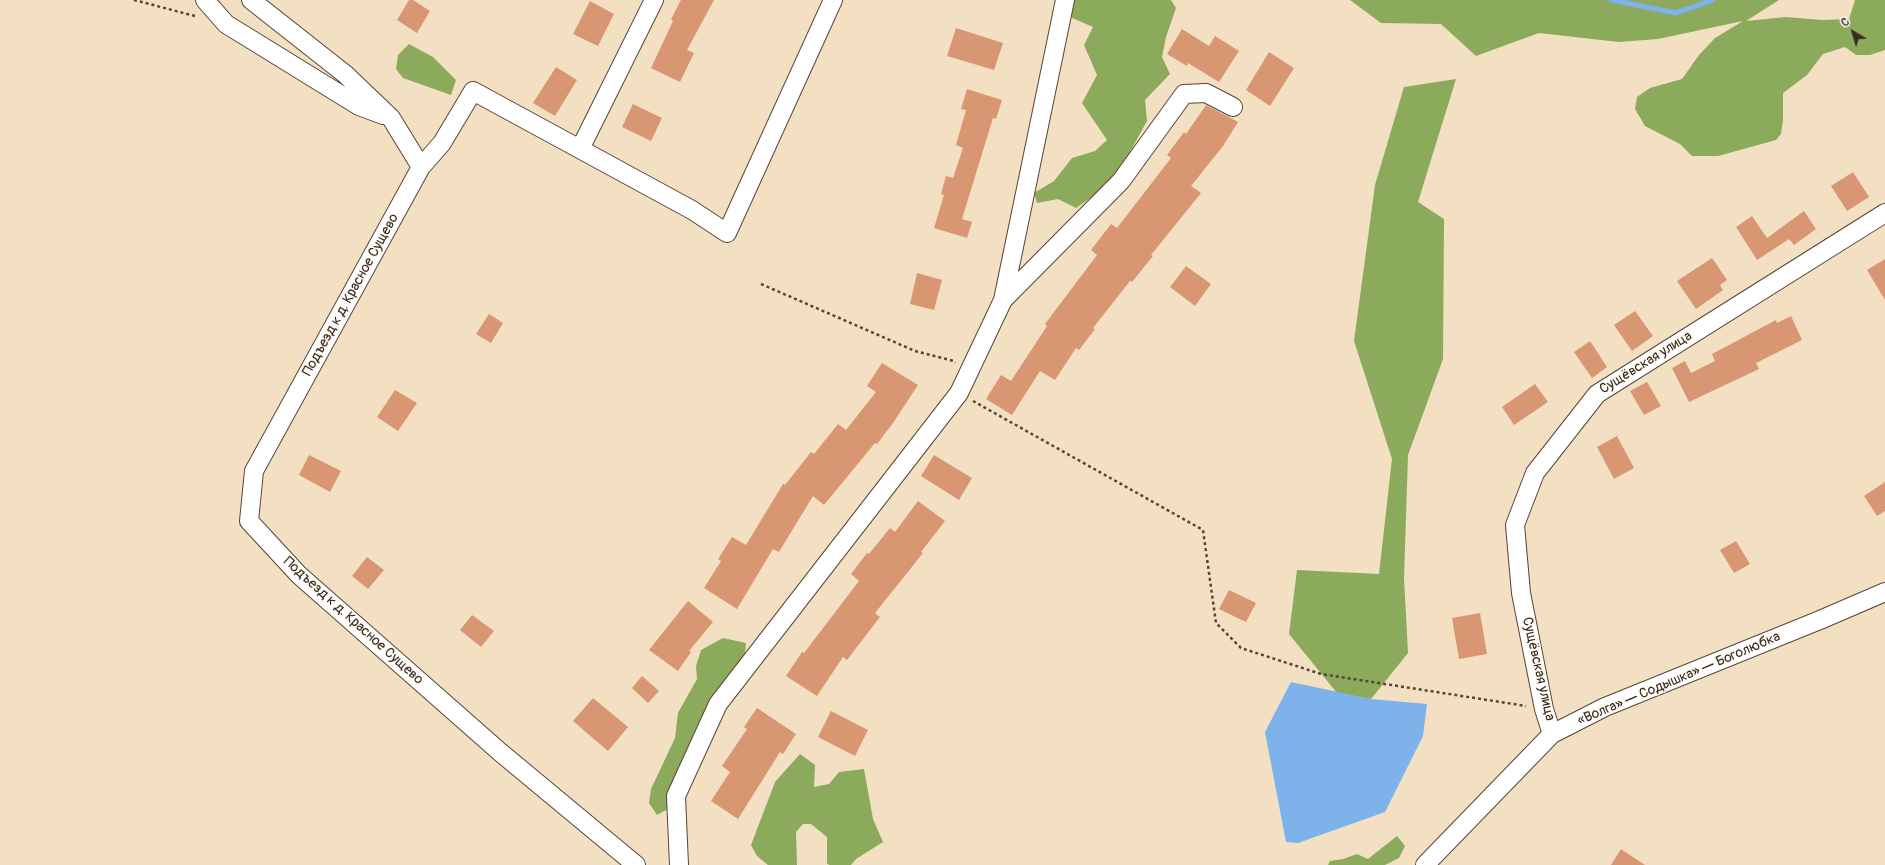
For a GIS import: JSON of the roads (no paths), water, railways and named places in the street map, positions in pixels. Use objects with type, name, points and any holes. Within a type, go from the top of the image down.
[{"type":"street","points":[[205,0],[226,24],[359,106],[391,118]]},
{"type":"street","points":[[250,0],[345,74],[391,118],[421,167]]},
{"type":"street","points":[[654,0],[580,149],[692,210],[727,232],[833,0]]},
{"type":"street","points":[[679,865],[676,796],[718,704],[962,386],[1003,300],[1065,0]]},
{"type":"street","name":"Подъезд к д. Красное Сущево","points":[[580,149],[473,91],[442,143],[421,167],[254,471],[249,521],[299,575],[500,752],[636,865]]},
{"type":"street","points":[[1003,300],[1121,181],[1184,94],[1206,93],[1233,107]]},
{"type":"street","name":"Сущёвская улица","points":[[1552,734],[1544,709],[1521,593],[1515,525],[1535,474],[1597,394],[1885,213]]},
{"type":"street","name":"«Волга» — Содышка» — Боголюбка","points":[[1425,865],[1552,734],[1605,707],[1820,620],[1885,592]]},
{"type":"water","points":[[1291,682],[1371,699],[1427,704],[1423,736],[1385,812],[1298,843],[1286,842],[1265,732]]},
{"type":"waterway","points":[[1611,0],[1676,13],[1713,0]]}]
